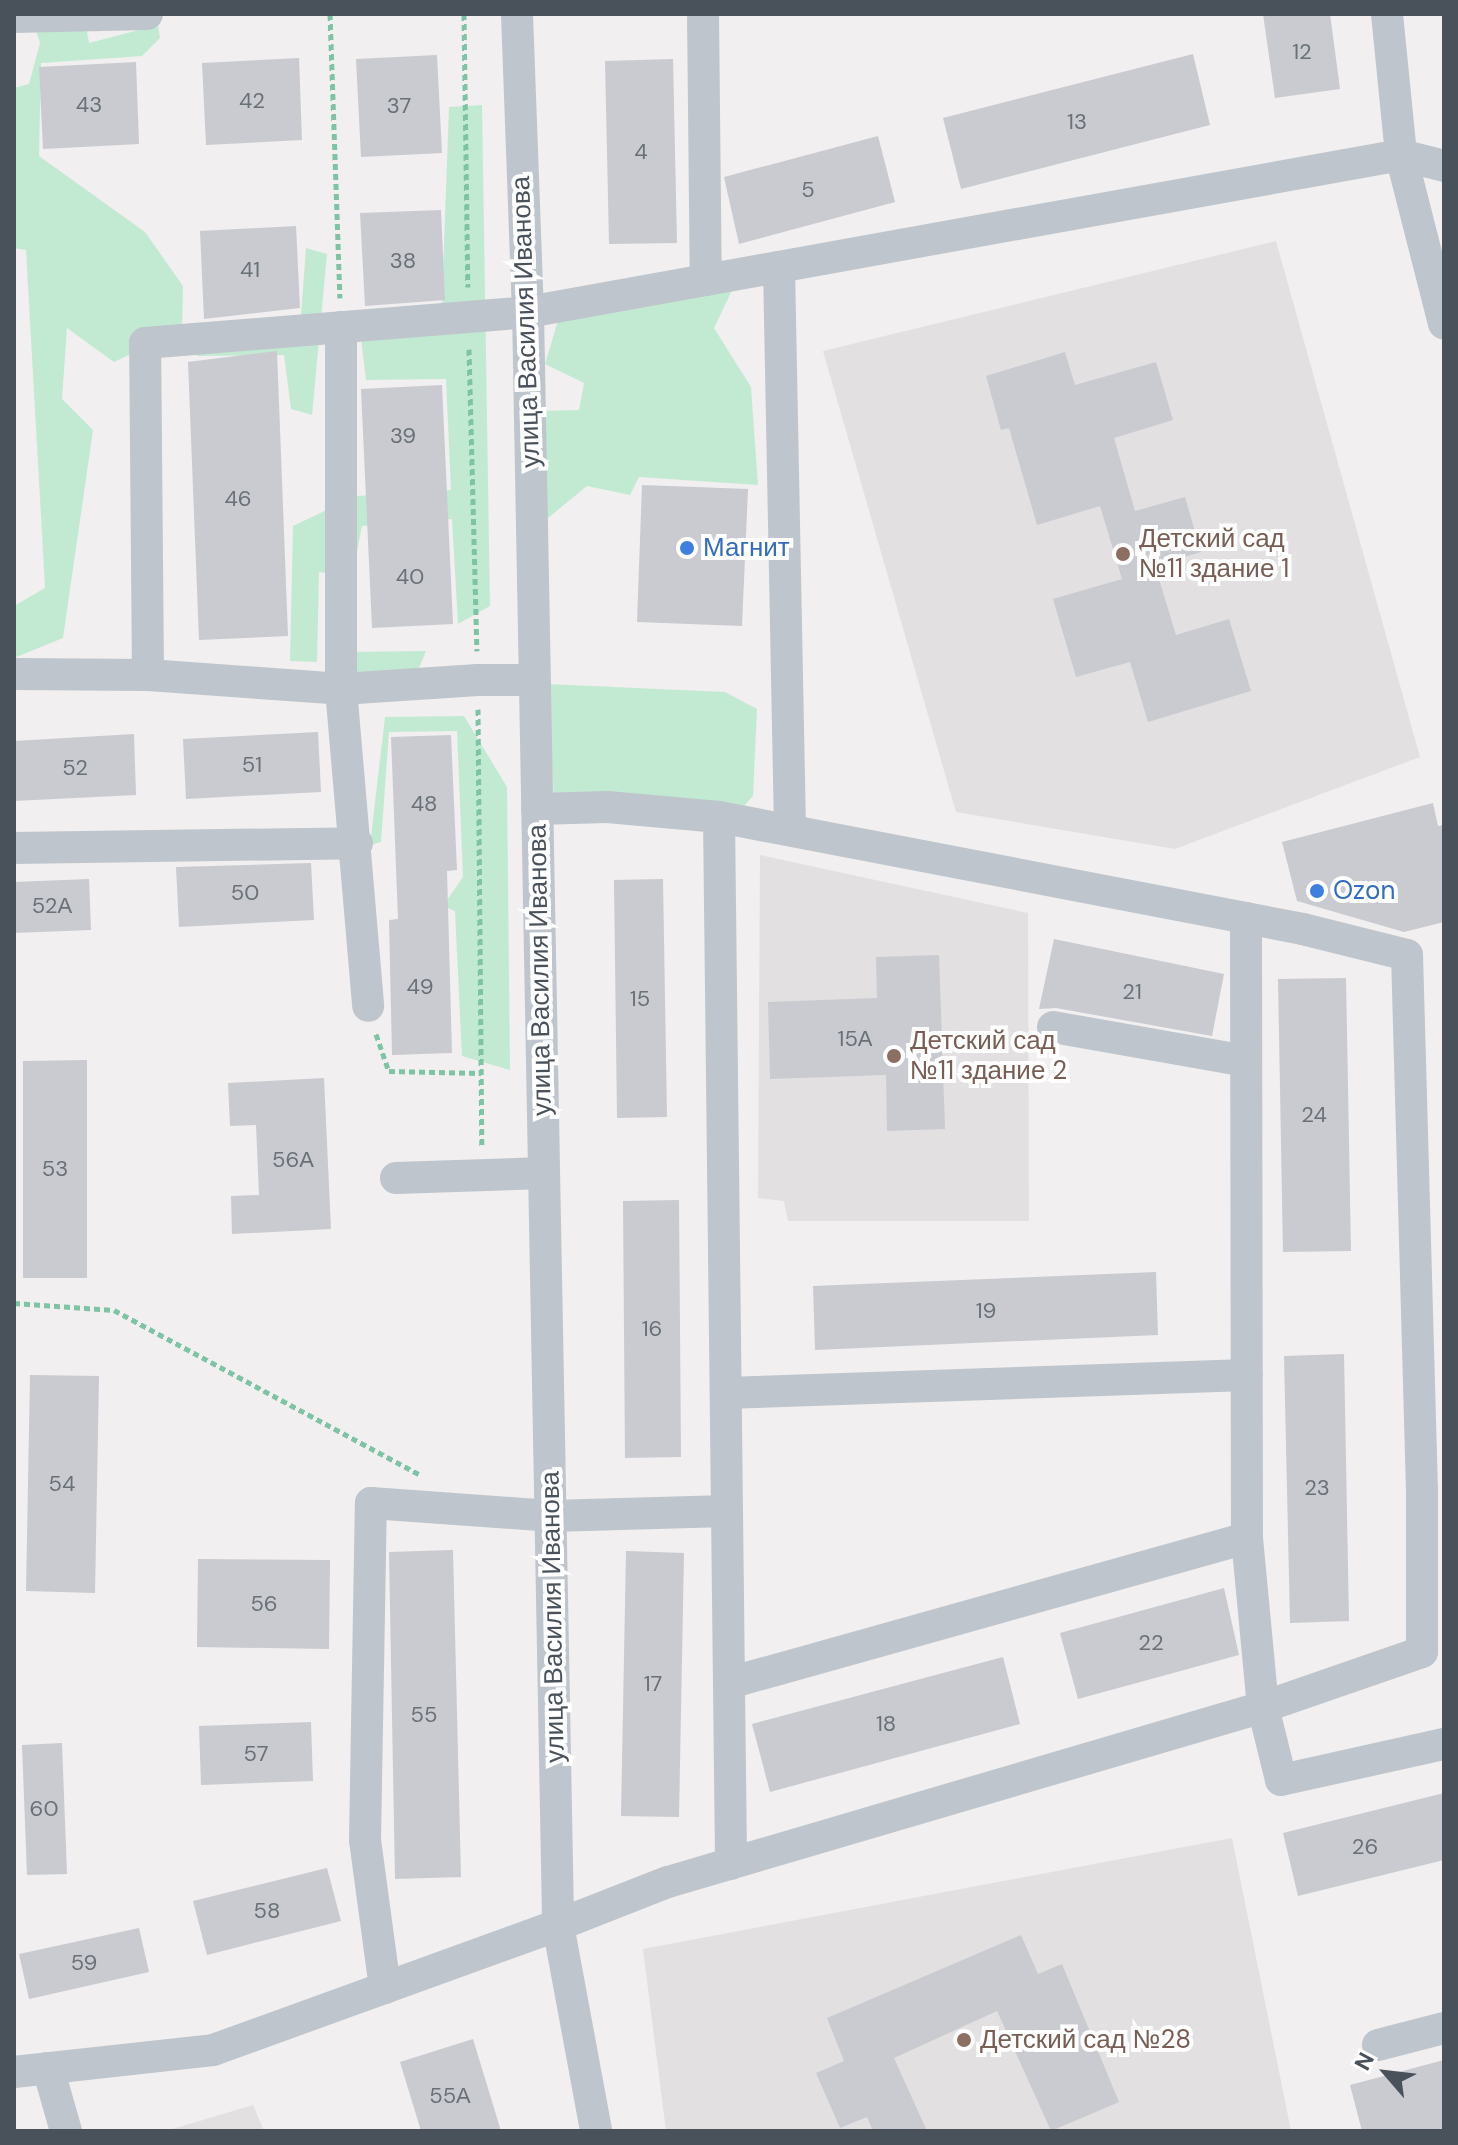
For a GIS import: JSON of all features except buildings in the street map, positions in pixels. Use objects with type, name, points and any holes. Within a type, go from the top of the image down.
[{"type":"street","points":[[14,17],[147,14]]},
{"type":"street","name":"улица Василия Иванова","points":[[517,14],[528,312],[558,1925],[596,2131]]},
{"type":"street","points":[[703,14],[706,280]]},
{"type":"street","points":[[1387,14],[1401,155],[1444,324]]},
{"type":"street","points":[[148,675],[145,343],[528,312],[1401,155],[1444,166]]},
{"type":"street","points":[[779,267],[790,830]]},
{"type":"street","points":[[341,327],[341,689],[357,843],[368,1006]]},
{"type":"street","points":[[14,674],[148,675],[341,689],[478,680],[534,680]]},
{"type":"street","points":[[14,2072],[213,2050],[668,1882],[1263,1707],[1422,1652],[1422,1491],[1407,955],[1246,918],[719,817],[607,807],[537,809]]},
{"type":"street","points":[[719,817],[731,1864]]},
{"type":"street","points":[[14,848],[357,843]]},
{"type":"street","points":[[1246,918],[1247,1538],[1263,1707],[1281,1780],[1444,1744]]},
{"type":"street","points":[[1053,1027],[1246,1061]]},
{"type":"street","points":[[396,1178],[544,1173]]},
{"type":"street","points":[[726,1393],[1247,1375]]},
{"type":"street","points":[[385,1988],[365,1840],[371,1503],[551,1516],[727,1511]]},
{"type":"street","points":[[729,1683],[1247,1538]]},
{"type":"street","points":[[1378,2045],[1444,2028]]},
{"type":"street","points":[[48,2068],[66,2131]]},
{"type":"path","points":[[330,14],[341,327]]},
{"type":"path","points":[[478,680],[482,1176]]},
{"type":"path","points":[[368,1006],[389,1071],[481,1073]]},
{"type":"path","points":[[14,1303],[114,1310],[421,1475]]},
{"type":"shaded area","name":"Детский сад №11 здание 1","points":[[1276,241],[1420,757],[1175,849],[956,812],[823,351]]},
{"type":"shaded area","name":"Детский сад №11 здание 2","points":[[760,855],[1028,913],[1029,1221],[788,1221],[784,1201],[758,1198]]},
{"type":"shaded area","name":"Детский сад №28","points":[[1232,1838],[1291,2131],[666,2131],[643,1949]]},
{"type":"shaded area","points":[[253,2105],[264,2131],[166,2131]]},
{"type":"green space","points":[[31,14],[84,14],[89,43],[158,25],[160,38],[142,56],[41,63],[39,156],[145,232],[183,286],[182,330],[114,362],[67,328],[62,399],[93,430],[63,638],[14,658],[14,606],[45,588],[26,250],[14,248],[14,88],[29,84],[40,43]]},
{"type":"green space","points":[[482,105],[490,606],[458,624],[452,519],[362,526],[352,577],[319,572],[317,662],[290,661],[293,526],[356,496],[451,490],[446,379],[366,380],[361,338],[441,327],[449,107]]},
{"type":"green space","points":[[306,248],[327,254],[312,415],[291,409],[284,355],[197,356],[199,323],[301,315]]},
{"type":"green space","points":[[736,282],[714,328],[751,387],[758,485],[639,477],[630,495],[587,486],[537,527],[541,411],[579,410],[584,383],[545,364],[560,314]]},
{"type":"green space","points":[[426,651],[417,673],[350,681],[351,652]]},
{"type":"green space","points":[[547,684],[725,692],[757,709],[753,796],[743,807],[554,797]]},
{"type":"green space","points":[[464,716],[507,787],[510,1070],[462,1056],[455,911],[443,906],[463,877],[457,731],[389,732],[381,842],[370,845],[385,717]]},
{"type":"place","name":"Магнит","points":[[687,548]]},
{"type":"place","name":"Детский сад №11 здание 1","points":[[1123,554]]},
{"type":"place","name":"Ozon","points":[[1317,891]]},
{"type":"place","name":"Детский сад №11 здание 2","points":[[894,1056]]},
{"type":"place","name":"Детский сад №28","points":[[964,2040]]}]
